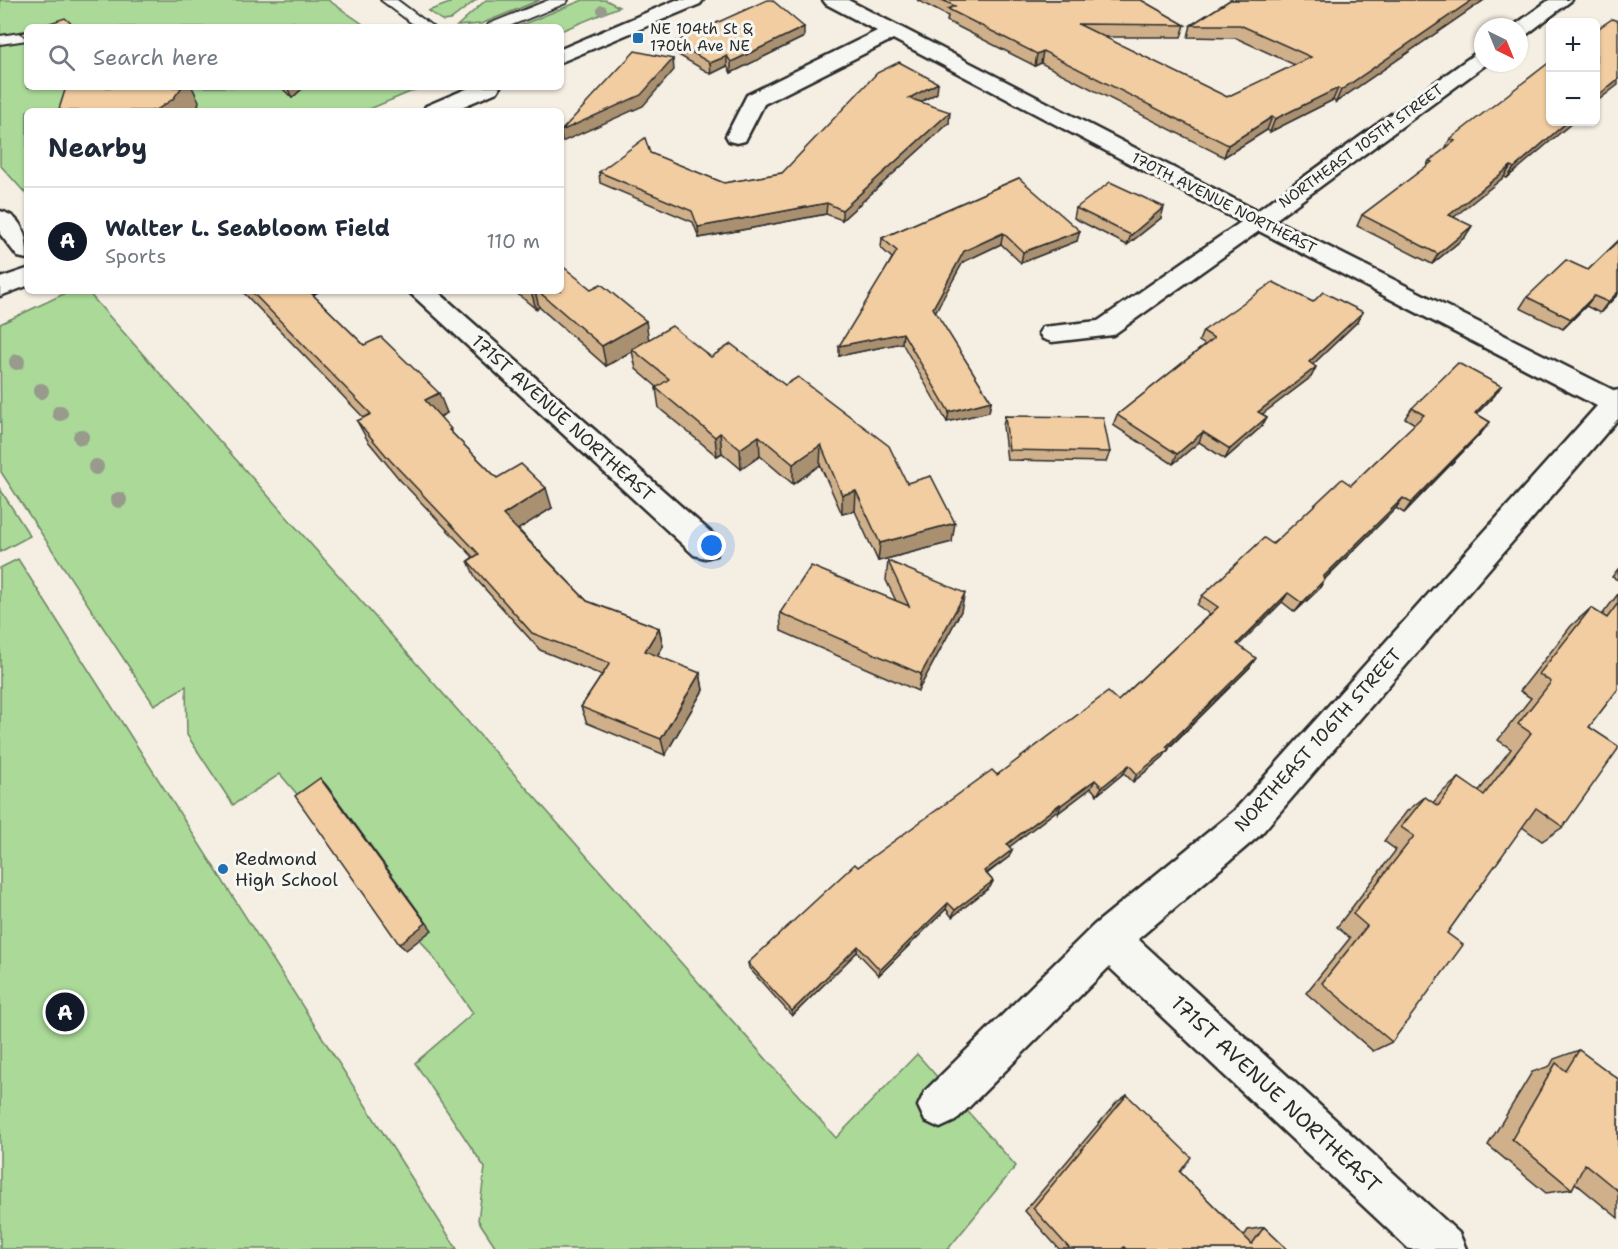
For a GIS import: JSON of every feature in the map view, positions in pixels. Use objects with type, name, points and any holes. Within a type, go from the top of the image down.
[{"type":"street","points":[[564,55],[693,0]]},
{"type":"street","name":"170TH AVENUE NORTHEAST","points":[[833,0],[1258,221],[1616,401]]},
{"type":"street","points":[[1528,25],[1562,0]]},
{"type":"street","points":[[737,136],[754,100],[893,31]]},
{"type":"street","name":"NORTHEAST 105TH STREET","points":[[1052,333],[1104,329],[1258,221],[1474,64]]},
{"type":"street","points":[[441,108],[482,90]]},
{"type":"street","points":[[0,218],[24,248]]},
{"type":"street","points":[[0,288],[24,278]]},
{"type":"street","name":"171ST AVENUE NORTHEAST","points":[[424,294],[705,546]]},
{"type":"street","name":"NORTHEAST 106TH STREET","points":[[940,1106],[1108,939],[1247,823],[1616,401]]},
{"type":"street","name":"171ST AVENUE NORTHEAST","points":[[1108,939],[1443,1249]]},
{"type":"lane","points":[[388,0],[422,24]]},
{"type":"lane","points":[[501,24],[561,0]]},
{"type":"lane","points":[[0,40],[24,36]]},
{"type":"green space","points":[[0,0],[328,0],[363,24],[24,24],[24,90],[415,90],[372,108],[24,108],[24,192],[0,165]]},
{"type":"green space","points":[[447,0],[476,0],[450,20],[443,21],[428,11],[450,3]]},
{"type":"green space","points":[[486,0],[540,0],[481,24],[459,24]]},
{"type":"green space","points":[[583,0],[606,0],[619,7],[564,30],[564,24],[523,24]]},
{"type":"green space","points":[[64,294],[90,294],[836,1138],[917,1054],[1016,1166],[948,1249],[497,1249],[478,1220],[485,1168],[415,1063],[473,1013],[420,939],[280,774],[233,805],[187,735],[186,686],[154,705],[1,472],[0,324]]},
{"type":"green space","points":[[0,489],[30,536],[0,552]]},
{"type":"green space","points":[[18,559],[457,1249],[0,1249],[0,568]]},
{"type":"building","points":[[767,0],[772,0],[804,27],[731,62],[727,56],[710,63],[674,42]]},
{"type":"building","points":[[942,0],[1141,0],[1185,25],[1078,24],[1227,97],[1311,57],[1240,25],[1191,25],[1230,0],[1472,0],[1341,90],[1338,88],[1275,119],[1272,117],[1228,145],[1043,51],[1037,54],[948,9],[955,6]]},
{"type":"building","points":[[65,18],[72,24],[47,24]]},
{"type":"building","points":[[1612,19],[1618,21],[1618,79],[1600,94],[1600,72],[1600,27]]},
{"type":"building","points":[[286,22],[304,24],[276,24]]},
{"type":"building","points":[[635,51],[673,59],[641,95],[564,130]]},
{"type":"building","points":[[899,62],[938,83],[909,98],[950,112],[842,210],[827,203],[698,227],[692,211],[599,172],[645,138],[650,153],[724,183],[782,173],[877,73]]},
{"type":"building","points":[[1546,65],[1546,126],[1562,126],[1514,168],[1511,166],[1449,215],[1472,226],[1438,254],[1362,215],[1432,162],[1429,161],[1455,141],[1450,139]]},
{"type":"building","points":[[65,90],[180,90],[173,99],[160,108],[59,108]]},
{"type":"building","points":[[1019,178],[1080,231],[1023,252],[1003,233],[964,251],[933,308],[991,401],[949,412],[903,333],[839,346],[897,251],[882,238]]},
{"type":"building","points":[[1110,182],[1164,207],[1131,235],[1076,208]]},
{"type":"building","points":[[1618,241],[1618,292],[1608,302],[1594,296],[1571,319],[1527,297],[1566,260],[1588,270]]},
{"type":"building","points":[[564,267],[591,289],[601,284],[646,321],[602,346],[541,294],[564,294]]},
{"type":"building","points":[[1273,282],[1313,302],[1323,292],[1363,312],[1309,362],[1316,367],[1258,412],[1267,417],[1230,449],[1203,432],[1177,454],[1117,415],[1214,338],[1203,331]]},
{"type":"building","points":[[254,294],[312,294],[364,345],[381,337],[439,393],[425,400],[451,429],[449,430],[497,478],[521,464],[546,488],[503,515],[587,601],[659,628],[645,651],[700,673],[661,739],[581,707],[610,663],[532,633],[468,561],[479,554],[390,460],[357,421],[371,414]]},
{"type":"building","points":[[672,326],[711,357],[731,344],[785,385],[798,377],[889,446],[907,483],[931,476],[955,523],[880,543],[856,491],[842,495],[821,445],[793,464],[759,436],[740,449],[720,433],[715,437],[656,388],[669,379],[632,349]]},
{"type":"building","points":[[1458,363],[1501,386],[1475,413],[1490,422],[1411,503],[1403,498],[1323,577],[1325,579],[1302,603],[1288,593],[1237,644],[1256,658],[1166,747],[1169,749],[1137,774],[1129,765],[1102,787],[1095,780],[1007,844],[1012,850],[984,871],[993,881],[955,910],[948,903],[880,970],[858,946],[792,1011],[748,963],[855,864],[858,867],[992,770],[997,775],[1108,692],[1118,701],[1218,607],[1202,596],[1264,538],[1273,544],[1342,479],[1351,485],[1424,415],[1412,408]]},
{"type":"building","points":[[1005,416],[1103,417],[1110,452],[1009,450]]},
{"type":"building","points":[[888,561],[965,593],[921,674],[780,613],[811,566],[909,606]]},
{"type":"building","points":[[1618,603],[1618,689],[1589,727],[1618,746],[1618,749],[1563,827],[1536,808],[1447,933],[1463,945],[1392,1042],[1322,983],[1367,926],[1353,914],[1414,836],[1401,827],[1425,797],[1438,806],[1459,778],[1484,795],[1531,733],[1518,724],[1551,682],[1539,674],[1591,608],[1607,618]]},
{"type":"building","points":[[320,778],[426,923],[399,944],[295,796]]},
{"type":"building","points":[[1579,1050],[1618,1079],[1618,1191],[1585,1164],[1572,1189],[1512,1139],[1556,1063],[1566,1071]]},
{"type":"building","points":[[1127,1095],[1191,1157],[1180,1172],[1252,1244],[1264,1227],[1287,1249],[1126,1249],[1124,1247],[1122,1249],[1070,1249],[1033,1208]]},
{"type":"place","name":"NE 104th St & 170th Ave NE","points":[[638,38]]},
{"type":"place","name":"Redmond High School","points":[[223,869]]},
{"type":"place","name":"Walter L. Seabloom Field","points":[[65,1012]]}]
